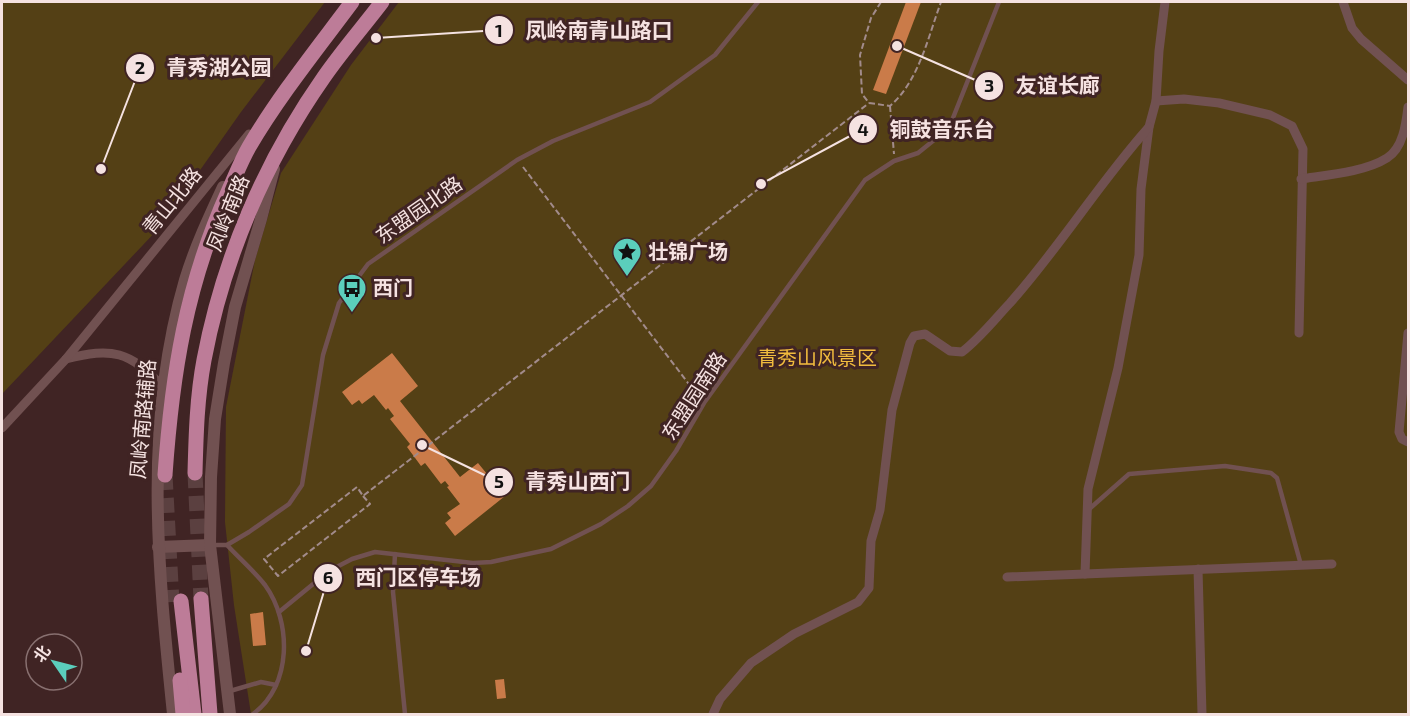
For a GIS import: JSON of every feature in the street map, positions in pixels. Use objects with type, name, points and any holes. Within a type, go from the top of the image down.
[{"type":"main road","name":"凤岭南路","points":[[170,474],[188,347],[203,283],[232,202],[255,153],[304,65],[352,2]]},
{"type":"main road","name":"凤岭南路","points":[[195,473],[197,414],[204,360],[236,242],[278,152],[323,78],[382,2]]},
{"type":"main road","points":[[201,599],[210,714]]},
{"type":"main road","points":[[183,714],[176,602],[194,714]]},
{"type":"main road","points":[[204,645],[219,714]]},
{"type":"street","points":[[1085,574],[1088,489],[1118,368],[1139,255],[1141,189],[1149,127],[1156,101],[1165,2]]},
{"type":"street","points":[[1343,2],[1353,28],[1361,39],[1408,80]]},
{"type":"street","name":"青山北路","points":[[2,428],[66,359],[304,65]]},
{"type":"street","points":[[1156,101],[1184,99],[1219,103],[1270,115],[1292,126],[1303,149],[1299,333]]},
{"type":"street","points":[[1301,179],[1353,171],[1389,158],[1403,135],[1408,107]]},
{"type":"street","points":[[713,714],[720,699],[751,663],[794,634],[858,602],[869,588],[871,541],[880,510],[892,410],[910,343],[914,336],[926,334],[950,351],[962,352],[975,342],[1030,281],[1124,155],[1149,127]]},
{"type":"street","name":"凤岭南路辅路","points":[[173,714],[158,547],[157,486],[163,387],[170,342],[185,279],[203,229],[245,140]]},
{"type":"street","points":[[230,714],[210,545],[215,419],[235,307],[278,152]]},
{"type":"street","points":[[1408,333],[1399,432],[1402,439],[1408,442]]},
{"type":"street","points":[[66,359],[92,352],[120,355],[139,364],[163,387]]},
{"type":"street","points":[[158,547],[210,545]]},
{"type":"street","points":[[1007,577],[1332,564]]},
{"type":"street","points":[[1198,569],[1202,714]]},
{"type":"lane","name":"东盟园北路","points":[[227,545],[289,504],[302,485],[323,355],[339,303],[368,264],[517,160],[554,141],[650,102],[715,56],[759,2]]},
{"type":"lane","name":"东盟园南路","points":[[279,612],[329,572],[352,559],[375,552],[473,563],[490,562],[551,549],[601,524],[628,506],[651,486],[676,451],[704,403],[865,180],[894,161],[918,153],[949,128],[999,2]]},
{"type":"lane","points":[[1087,512],[1129,474],[1225,466],[1271,473],[1277,478],[1301,565]]},
{"type":"lane","points":[[210,545],[227,545],[265,586],[279,612],[283,667],[269,698],[253,714]]},
{"type":"lane","points":[[394,554],[393,592],[405,714]]},
{"type":"lane","points":[[228,692],[261,682],[276,685]]},
{"type":"path","points":[[881,2],[871,18],[860,55],[862,94],[869,103],[890,106],[899,99],[913,78],[941,2]]},
{"type":"path","points":[[363,496],[869,103]]},
{"type":"path","points":[[890,106],[894,161]]},
{"type":"path","points":[[517,160],[704,403]]},
{"type":"path","points":[[357,487],[363,496],[370,504],[278,576],[264,559],[357,487]]},
{"type":"green space","points":[[2,2],[325,2],[241,112],[160,227],[2,394]]},
{"type":"green space","name":"青秀山风景区","points":[[399,2],[1408,2],[1408,714],[251,714],[234,605],[225,522],[226,407],[255,260],[281,173],[351,65]]},
{"type":"building","points":[[906,2],[921,2],[886,94],[873,90]]},
{"type":"building","points":[[392,353],[418,386],[400,401],[460,477],[478,463],[505,496],[455,536],[445,523],[451,518],[447,513],[460,504],[445,481],[441,484],[425,463],[421,466],[407,447],[410,444],[390,419],[394,416],[388,408],[386,410],[374,395],[362,404],[359,400],[352,405],[342,392]]},
{"type":"building","points":[[263,612],[266,645],[253,646],[250,614]]},
{"type":"building","points":[[504,679],[506,698],[497,699],[495,680]]},
{"type":"tunnel","points":[[195,473],[201,599]]},
{"type":"tunnel","points":[[165,475],[172,602]]},
{"type":"place","name":"凤岭南青山路口","points":[[376,38]]},
{"type":"place","name":"友谊长廊","points":[[897,46]]},
{"type":"place","name":"青秀湖公园","points":[[101,169]]},
{"type":"place","name":"铜鼓音乐台","points":[[761,184]]},
{"type":"place","name":"壮锦广场","points":[[627,278]]},
{"type":"place","name":"西门","points":[[352,314]]},
{"type":"place","name":"青秀山西门","points":[[422,445]]},
{"type":"place","name":"西门区停车场","points":[[306,651]]}]
